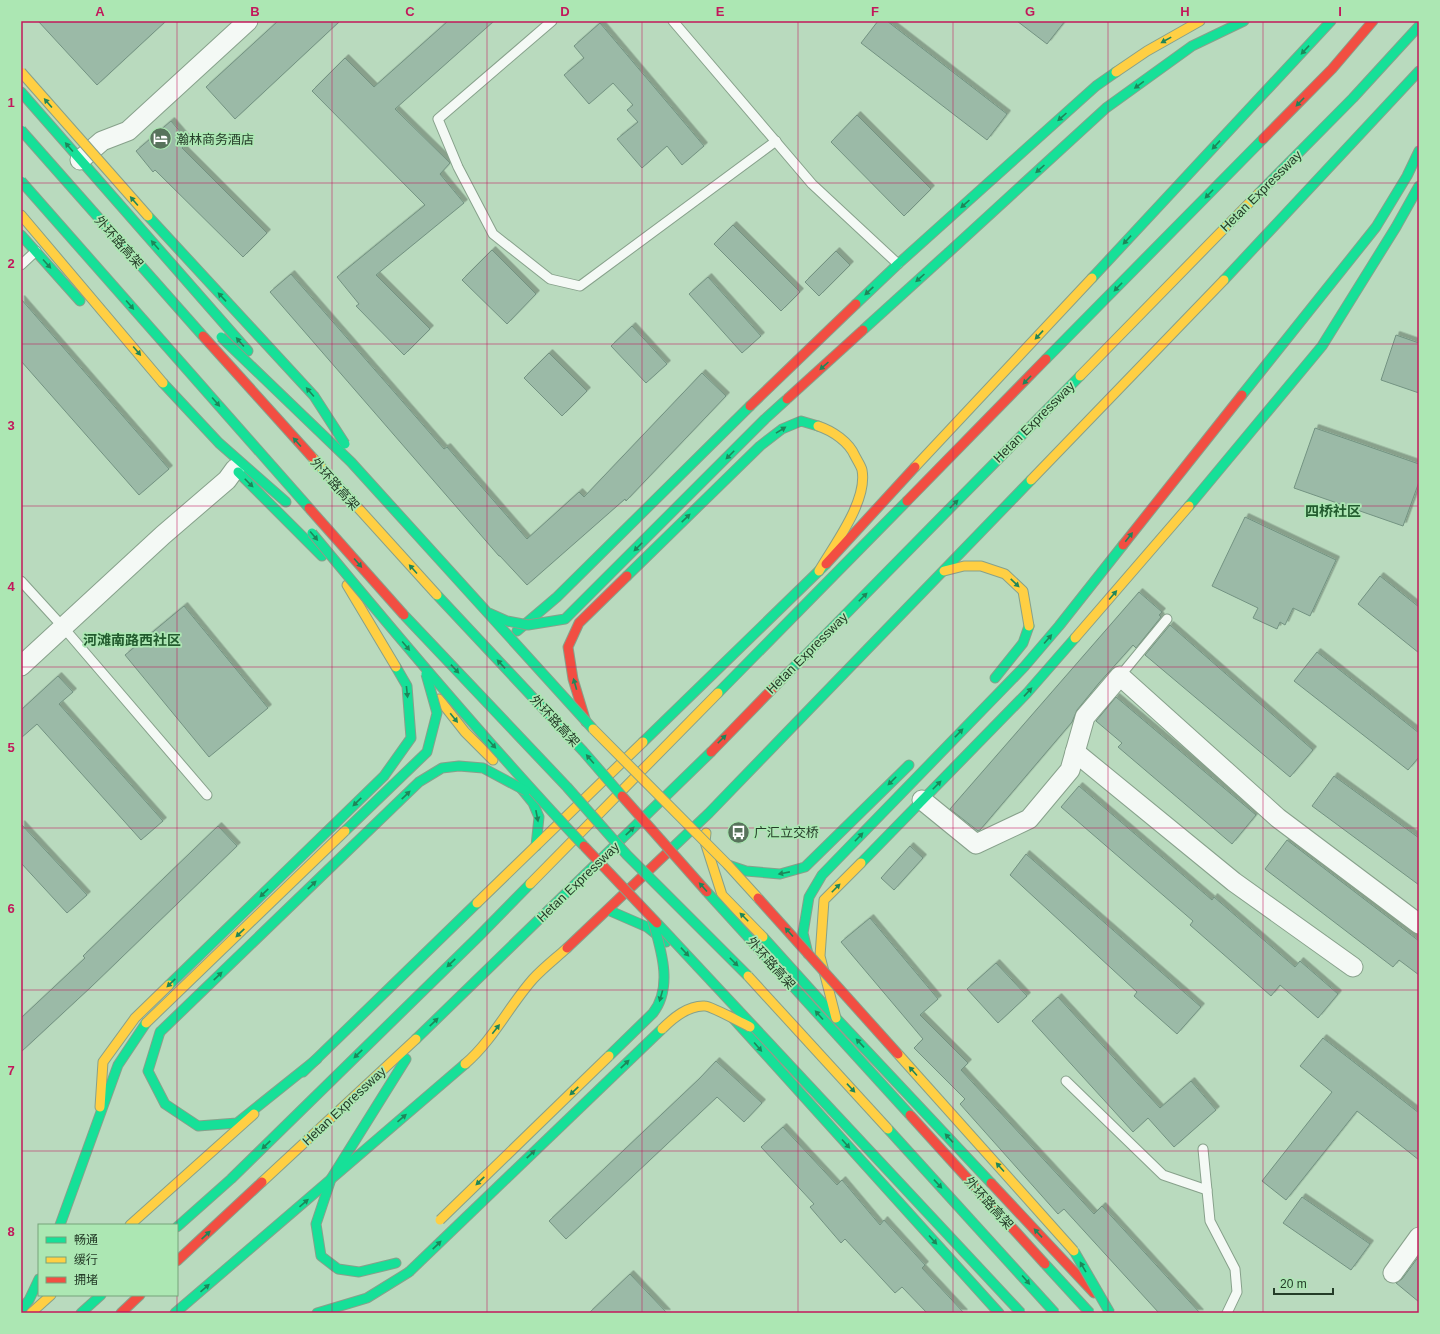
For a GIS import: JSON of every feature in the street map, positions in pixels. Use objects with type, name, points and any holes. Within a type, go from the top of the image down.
[{"type":"main road","points":[[504,642],[557,597],[784,372],[898,264],[1096,86],[1147,51],[1200,21]]},
{"type":"main road","points":[[487,613],[507,621],[528,625],[565,619],[765,419],[1106,108],[1192,46],[1244,21]]},
{"type":"main road","points":[[131,1224],[317,1059],[819,571],[1331,21]]},
{"type":"main road","name":"Hetan Expressway","points":[[178,1226],[231,1179],[484,930],[1332,69],[1374,21]]},
{"type":"main road","name":"Hetan Expressway","points":[[178,1260],[422,1034],[686,777],[1348,104],[1419,26]]},
{"type":"main road","points":[[175,1313],[474,1056],[497,1028],[533,979],[608,910],[709,813],[1270,232],[1419,71]]},
{"type":"main road","points":[[21,72],[142,210],[314,396],[370,483]]},
{"type":"main road","points":[[21,92],[474,611],[504,642],[592,741]]},
{"type":"main road","name":"外环路高架","points":[[21,130],[282,425],[425,582],[583,751],[652,831],[1090,1313]]},
{"type":"main road","points":[[808,954],[803,933],[809,897],[822,875],[1024,667],[1054,632],[1314,303],[1376,227],[1407,176],[1419,151]]},
{"type":"main road","points":[[21,182],[141,332]]},
{"type":"main road","name":"外环路高架","points":[[21,182],[391,601],[568,787],[627,855],[761,989],[1055,1313]]},
{"type":"main road","points":[[836,1018],[820,956],[824,900],[1027,693],[1157,544],[1322,346],[1396,227],[1419,186]]},
{"type":"main road","points":[[21,215],[171,392],[219,443],[289,505],[240,461],[180,412],[105,329]]},
{"type":"main road","points":[[101,222],[192,309]]},
{"type":"main road","points":[[21,235],[84,305]]},
{"type":"main road","points":[[215,331],[351,462],[586,722],[728,865],[1074,1250],[1111,1313]]},
{"type":"main road","points":[[586,722],[573,679],[568,647],[579,623],[760,446],[782,429],[801,421],[828,429],[851,447],[862,470],[861,494],[851,518],[819,571]]},
{"type":"main road","points":[[240,461],[329,563],[465,732],[518,785],[533,804],[538,817],[536,846]]},
{"type":"main road","points":[[306,526],[425,669],[539,798],[761,1033],[1021,1313]]},
{"type":"main road","points":[[944,571],[964,566],[981,566],[1005,574],[1023,591],[1029,624],[1023,643],[992,682]]},
{"type":"main road","points":[[99,1114],[102,1062],[135,1018],[384,776],[411,738],[407,686],[347,585]]},
{"type":"main road","points":[[60,1224],[118,1065],[146,1023],[427,752],[437,713],[425,669]]},
{"type":"main road","points":[[601,750],[626,758]]},
{"type":"main road","points":[[728,865],[746,870],[780,874],[805,867],[912,761]]},
{"type":"main road","points":[[317,1059],[237,1123],[198,1126],[165,1104],[148,1071],[160,1032],[419,782],[442,768],[459,766],[483,768],[539,798]]},
{"type":"main road","points":[[709,813],[704,842],[722,895],[777,951],[836,1018],[1111,1313]]},
{"type":"main road","points":[[608,910],[643,925],[663,939],[768,1058],[999,1313]]},
{"type":"main road","points":[[436,1224],[642,1024],[658,1006],[665,983],[663,959],[652,917]]},
{"type":"main road","points":[[317,1313],[367,1298],[409,1272],[670,1020],[690,1008],[706,1006],[761,1033]]},
{"type":"main road","points":[[399,1260],[359,1272],[338,1269],[321,1256],[316,1224],[331,1180],[422,1034]]},
{"type":"main road","points":[[21,1310],[29,1300],[38,1281]]},
{"type":"main road","points":[[31,1313],[50,1296]]},
{"type":"main road","points":[[81,1313],[100,1296]]},
{"type":"main road","points":[[121,1313],[139,1296]]},
{"type":"street","points":[[80,160],[102,140],[128,131],[248,21]]},
{"type":"street","points":[[21,666],[163,535],[227,480],[240,461]]},
{"type":"street","points":[[922,800],[976,844],[1029,819],[1070,770],[1085,717],[1120,676],[1278,818],[1419,924]]},
{"type":"street","points":[[1075,752],[1234,882],[1353,967]]},
{"type":"street","points":[[1394,1273],[1419,1237]]},
{"type":"lane","points":[[552,21],[438,120],[458,167],[493,234],[550,279],[580,286],[776,141]]},
{"type":"lane","points":[[673,21],[812,184],[898,264]]},
{"type":"lane","points":[[21,265],[36,251]]},
{"type":"lane","points":[[21,581],[63,627],[206,795]]},
{"type":"lane","points":[[1120,676],[1167,619]]},
{"type":"lane","points":[[1066,1081],[1163,1175],[1207,1190]]},
{"type":"lane","points":[[1202,1149],[1210,1221],[1235,1269],[1237,1292],[1227,1313]]},
{"type":"building","points":[[38,21],[166,21],[97,85]]},
{"type":"building","points":[[278,21],[340,21],[235,119],[206,87]]},
{"type":"building","points":[[448,21],[494,21],[395,109],[450,163],[440,174],[464,203],[376,275],[430,329],[404,355],[356,306],[359,304],[337,277],[425,205],[312,91],[345,58],[374,87]]},
{"type":"building","points":[[878,21],[887,21],[1007,114],[987,140],[861,43]]},
{"type":"building","points":[[1017,21],[1065,21],[1047,44]]},
{"type":"building","points":[[600,23],[704,146],[682,165],[667,146],[642,168],[617,139],[638,122],[627,110],[633,105],[613,83],[589,104],[564,75],[584,58],[574,46]]},
{"type":"building","points":[[857,115],[931,189],[904,216],[831,142]]},
{"type":"building","points":[[171,121],[189,142],[182,148],[267,233],[243,257],[155,170],[153,172],[136,151]]},
{"type":"building","points":[[733,225],[800,292],[781,311],[714,244]]},
{"type":"building","points":[[492,250],[536,294],[507,324],[462,280]]},
{"type":"building","points":[[836,251],[850,265],[819,296],[805,282]]},
{"type":"building","points":[[291,274],[444,449],[447,447],[527,539],[579,492],[584,497],[702,373],[726,396],[626,501],[625,499],[527,585],[499,556],[270,292]]},
{"type":"building","points":[[708,277],[761,336],[742,353],[689,294]]},
{"type":"building","points":[[21,299],[169,469],[139,495],[21,361]]},
{"type":"building","points":[[632,326],[667,364],[646,383],[611,346]]},
{"type":"building","points":[[1396,335],[1419,343],[1419,393],[1381,380]]},
{"type":"building","points":[[549,353],[587,391],[562,416],[524,378]]},
{"type":"building","points":[[1315,428],[1419,464],[1419,482],[1403,526],[1294,488]]},
{"type":"building","points":[[1245,517],[1336,560],[1310,616],[1293,608],[1285,625],[1280,622],[1277,629],[1253,618],[1258,608],[1212,586]]},
{"type":"building","points":[[1380,576],[1419,607],[1419,653],[1358,604]]},
{"type":"building","points":[[1139,592],[1162,612],[1159,615],[1161,617],[1136,648],[1133,645],[1099,683],[1077,710],[1072,722],[978,831],[950,809]]},
{"type":"building","points":[[184,606],[268,708],[209,757],[125,655]]},
{"type":"building","points":[[1170,625],[1313,750],[1290,777],[1145,655]]},
{"type":"building","points":[[1317,652],[1419,733],[1419,757],[1408,770],[1294,681]]},
{"type":"building","points":[[58,676],[73,692],[59,704],[163,821],[141,840],[37,724],[21,738],[21,710]]},
{"type":"building","points":[[1116,697],[1256,815],[1232,844],[1118,747],[1122,743],[1096,721]]},
{"type":"building","points":[[1334,776],[1419,838],[1419,885],[1312,806]]},
{"type":"building","points":[[1079,786],[1212,900],[1214,897],[1295,967],[1300,961],[1338,994],[1318,1018],[1280,985],[1271,996],[1190,925],[1193,921],[1061,807]]},
{"type":"building","points":[[21,824],[87,895],[67,913],[21,863]]},
{"type":"building","points":[[218,826],[237,846],[91,987],[21,1052],[21,1018],[85,958],[83,956]]},
{"type":"building","points":[[1287,840],[1419,941],[1419,975],[1399,960],[1393,967],[1265,869]]},
{"type":"building","points":[[910,846],[923,858],[894,890],[881,878]]},
{"type":"building","points":[[1026,854],[1201,1007],[1177,1034],[1134,996],[1137,992],[1010,875]]},
{"type":"building","points":[[870,918],[938,999],[920,1015],[968,1063],[961,1070],[1094,1214],[1102,1206],[1200,1313],[1159,1313],[1064,1209],[1058,1214],[960,1104],[965,1099],[914,1048],[923,1039],[841,942]]},
{"type":"building","points":[[996,963],[1027,996],[998,1023],[967,989]]},
{"type":"building","points":[[1058,997],[1160,1108],[1191,1081],[1216,1110],[1174,1147],[1148,1118],[1133,1132],[1032,1021]]},
{"type":"building","points":[[1323,1038],[1419,1113],[1419,1160],[1357,1111],[1286,1200],[1262,1181],[1332,1092],[1300,1066]]},
{"type":"building","points":[[716,1061],[762,1103],[744,1122],[717,1097],[566,1239],[549,1221],[699,1079]]},
{"type":"building","points":[[783,1127],[837,1185],[842,1180],[880,1225],[884,1220],[925,1265],[922,1268],[964,1313],[927,1313],[902,1287],[895,1293],[845,1239],[841,1243],[810,1207],[814,1204],[761,1147]]},
{"type":"building","points":[[1302,1197],[1370,1244],[1351,1270],[1283,1223]]},
{"type":"building","points":[[1419,1256],[1419,1302],[1396,1283],[1402,1279]]},
{"type":"building","points":[[630,1274],[667,1313],[589,1313]]},
{"type":"traffic: fast","points":[[949,252],[1106,108],[1192,46],[1244,21]]},
{"type":"traffic: fast","points":[[1092,278],[1331,21]]},
{"type":"traffic: fast","points":[[1259,193],[1353,98],[1419,26]]},
{"type":"traffic: fast","points":[[1224,280],[1419,71]]},
{"type":"traffic: fast","points":[[856,304],[898,264],[1096,86],[1116,72]]},
{"type":"traffic: fast","points":[[21,92],[248,351]]},
{"type":"traffic: fast","points":[[21,130],[203,336]]},
{"type":"traffic: fast","points":[[1046,359],[1263,139]]},
{"type":"traffic: fast","points":[[1242,395],[1376,227],[1407,176],[1419,151]]},
{"type":"traffic: fast","points":[[21,181],[309,508]]},
{"type":"traffic: fast","points":[[1189,506],[1322,346],[1396,227],[1419,186]]},
{"type":"traffic: fast","points":[[148,216],[314,396],[345,444]]},
{"type":"traffic: fast","points":[[21,235],[80,301]]},
{"type":"traffic: fast","points":[[863,330],[949,252]]},
{"type":"traffic: fast","points":[[221,337],[351,462],[593,729]]},
{"type":"traffic: fast","points":[[782,679],[1080,376]]},
{"type":"traffic: fast","points":[[163,383],[219,443],[286,502]]},
{"type":"traffic: fast","points":[[489,613],[507,621],[528,625],[565,619],[765,419],[787,399]]},
{"type":"traffic: fast","points":[[517,631],[557,597],[750,406]]},
{"type":"traffic: fast","points":[[627,576],[760,446],[782,429],[801,421],[818,426]]},
{"type":"traffic: fast","points":[[238,472],[322,556]]},
{"type":"traffic: fast","points":[[667,853],[709,813],[1031,480]]},
{"type":"traffic: fast","points":[[718,693],[907,501]]},
{"type":"traffic: fast","points":[[312,533],[479,731],[584,846]]},
{"type":"traffic: fast","points":[[808,954],[803,933],[809,897],[822,875],[1024,667],[1059,626],[1123,545]]},
{"type":"traffic: fast","points":[[643,742],[826,564]]},
{"type":"traffic: fast","points":[[437,595],[583,751],[622,796]]},
{"type":"traffic: fast","points":[[404,615],[567,787],[627,855],[748,976]]},
{"type":"traffic: fast","points":[[995,678],[1023,643],[1029,626]]},
{"type":"traffic: fast","points":[[861,863],[1027,693],[1075,638]]},
{"type":"traffic: fast","points":[[169,985],[384,776],[411,738],[407,686],[396,667]]},
{"type":"traffic: fast","points":[[345,831],[427,752],[437,713],[426,674]]},
{"type":"traffic: fast","points":[[416,1039],[711,752]]},
{"type":"traffic: fast","points":[[728,865],[746,871],[780,874],[805,867],[909,765]]},
{"type":"traffic: fast","points":[[160,1032],[419,782],[442,768],[459,766],[483,768],[526,791]]},
{"type":"traffic: fast","points":[[520,787],[533,803],[539,817],[536,846]]},
{"type":"traffic: fast","points":[[178,1226],[231,1179],[530,884]]},
{"type":"traffic: fast","points":[[707,892],[910,1115]]},
{"type":"traffic: fast","points":[[303,1072],[477,903]]},
{"type":"traffic: fast","points":[[608,910],[647,927],[666,942]]},
{"type":"traffic: fast","points":[[609,1056],[653,1013],[663,991],[663,966],[652,918]]},
{"type":"traffic: fast","points":[[657,923],[1021,1313]]},
{"type":"traffic: fast","points":[[763,937],[836,1018],[991,1183]]},
{"type":"traffic: fast","points":[[731,1016],[999,1313]]},
{"type":"traffic: fast","points":[[60,1224],[118,1065],[146,1023]]},
{"type":"traffic: fast","points":[[409,1272],[662,1029]]},
{"type":"traffic: fast","points":[[160,1032],[148,1071],[165,1104],[198,1126],[237,1123],[317,1059]]},
{"type":"traffic: fast","points":[[396,1263],[359,1272],[338,1269],[321,1256],[316,1224],[331,1179],[406,1059]]},
{"type":"traffic: fast","points":[[175,1313],[465,1064]]},
{"type":"traffic: fast","points":[[888,1129],[1055,1313]]},
{"type":"traffic: fast","points":[[1074,1251],[1110,1313]]},
{"type":"traffic: fast","points":[[1045,1264],[1090,1313]]},
{"type":"traffic: fast","points":[[317,1313],[367,1298],[409,1272]]},
{"type":"traffic: fast","points":[[21,1310],[29,1300],[38,1281]]},
{"type":"traffic: fast","points":[[81,1313],[100,1296]]},
{"type":"traffic: slow","points":[[1116,72],[1147,51],[1200,21]]},
{"type":"traffic: slow","points":[[21,72],[148,216]]},
{"type":"traffic: slow","points":[[1080,376],[1259,193]]},
{"type":"traffic: slow","points":[[21,215],[163,383]]},
{"type":"traffic: slow","points":[[915,467],[1092,278]]},
{"type":"traffic: slow","points":[[1031,480],[1224,280]]},
{"type":"traffic: slow","points":[[818,426],[835,434],[845,442],[849,446],[862,470],[860,495],[855,509],[841,536],[819,571]]},
{"type":"traffic: slow","points":[[312,457],[437,595]]},
{"type":"traffic: slow","points":[[1075,638],[1189,506]]},
{"type":"traffic: slow","points":[[944,571],[964,566],[981,566],[1005,574],[1023,591],[1029,626]]},
{"type":"traffic: slow","points":[[347,585],[396,667]]},
{"type":"traffic: slow","points":[[530,884],[718,693]]},
{"type":"traffic: slow","points":[[439,699],[465,732],[493,760]]},
{"type":"traffic: slow","points":[[593,729],[728,865],[758,898]]},
{"type":"traffic: slow","points":[[477,903],[643,742]]},
{"type":"traffic: slow","points":[[146,1023],[345,831]]},
{"type":"traffic: slow","points":[[706,833],[705,842],[722,895],[763,937]]},
{"type":"traffic: slow","points":[[836,1018],[820,956],[824,900],[861,863]]},
{"type":"traffic: slow","points":[[465,1064],[475,1055],[492,1034],[524,989],[545,967],[567,948]]},
{"type":"traffic: slow","points":[[748,976],[888,1129]]},
{"type":"traffic: slow","points":[[100,1107],[103,1062],[135,1018],[169,985]]},
{"type":"traffic: slow","points":[[662,1029],[681,1013],[699,1006],[708,1007],[750,1027]]},
{"type":"traffic: slow","points":[[262,1182],[416,1039]]},
{"type":"traffic: slow","points":[[898,1054],[1074,1251]]},
{"type":"traffic: slow","points":[[440,1220],[609,1056]]},
{"type":"traffic: slow","points":[[131,1224],[254,1114]]},
{"type":"traffic: slow","points":[[31,1313],[50,1296]]},
{"type":"traffic: jam","points":[[1263,139],[1332,69],[1373,21]]},
{"type":"traffic: jam","points":[[750,406],[856,304]]},
{"type":"traffic: jam","points":[[787,399],[863,330]]},
{"type":"traffic: jam","points":[[203,336],[312,457]]},
{"type":"traffic: jam","points":[[907,501],[1046,359]]},
{"type":"traffic: jam","points":[[1123,545],[1242,395]]},
{"type":"traffic: jam","points":[[826,564],[915,467]]},
{"type":"traffic: jam","points":[[309,508],[404,615]]},
{"type":"traffic: jam","points":[[586,722],[573,679],[568,647],[579,623],[627,576]]},
{"type":"traffic: jam","points":[[711,752],[782,679]]},
{"type":"traffic: jam","points":[[622,796],[707,892]]},
{"type":"traffic: jam","points":[[584,846],[657,923]]},
{"type":"traffic: jam","points":[[567,948],[667,853]]},
{"type":"traffic: jam","points":[[758,898],[898,1054]]},
{"type":"traffic: jam","points":[[910,1115],[1045,1264]]},
{"type":"traffic: jam","points":[[178,1260],[262,1182]]},
{"type":"traffic: jam","points":[[991,1183],[1094,1293]]},
{"type":"traffic: jam","points":[[121,1313],[139,1296]]},
{"type":"place","name":"瀚林商务酒店","points":[[161,139]]},
{"type":"place","name":"广汇立交桥","points":[[739,832]]},
{"type":"district","name":"四桥社区","points":[[1333,511]]},
{"type":"district","name":"河滩南路西社区","points":[[132,640]]}]
